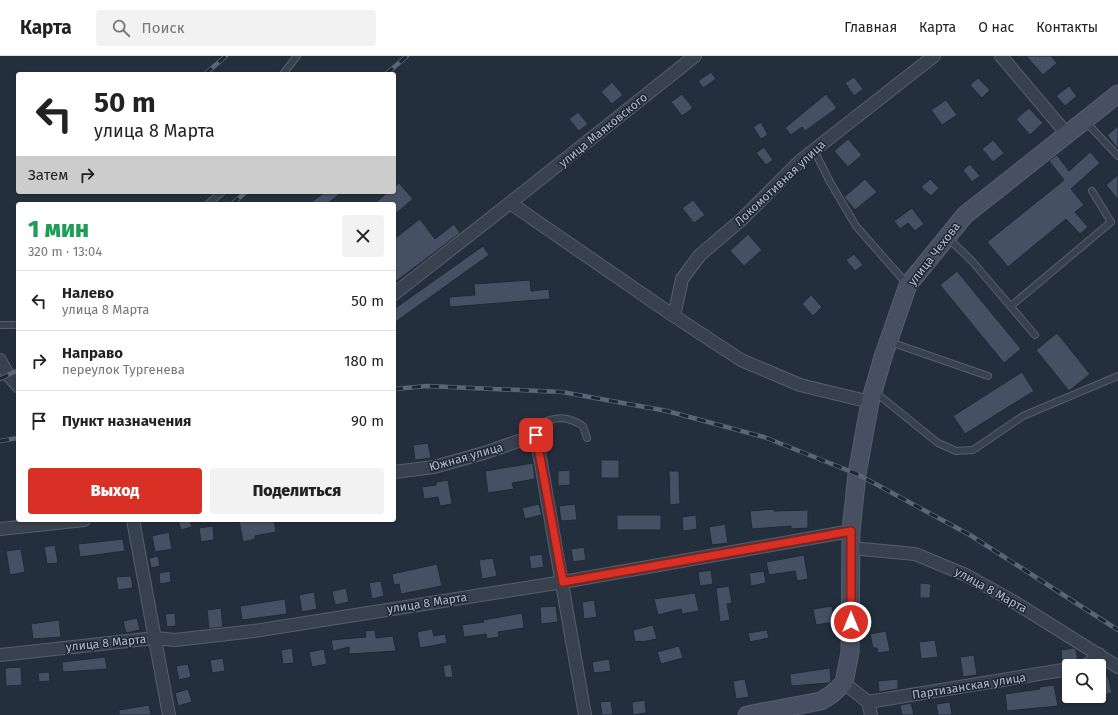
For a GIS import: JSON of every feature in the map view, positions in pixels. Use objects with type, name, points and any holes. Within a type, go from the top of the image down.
[{"type":"street","name":"улица Маяковского","points":[[396,292],[695,56]]},
{"type":"street","name":"Локомотивная улица","points":[[674,316],[682,279],[700,255],[741,220],[800,161],[934,56]]},
{"type":"street","points":[[1001,56],[1066,133]]},
{"type":"street","name":"улица Чехова","points":[[844,683],[850,652],[851,531],[857,474],[872,397],[888,342],[908,285],[965,215],[1066,133],[1118,94]]},
{"type":"street","points":[[510,203],[674,316],[741,360],[800,385],[872,397]]},
{"type":"street","points":[[0,360],[8,375],[16,384]]},
{"type":"street","points":[[536,435],[563,582],[585,715]]},
{"type":"street","name":"Южная улица","points":[[396,472],[434,467],[484,453],[536,435]]},
{"type":"street","points":[[0,529],[65,522]]},
{"type":"street","points":[[133,522],[169,715]]},
{"type":"street","name":"улица 8 Марта","points":[[0,655],[155,638],[182,640],[254,631],[563,582],[851,531]]},
{"type":"street","name":"улица 8 Марта","points":[[851,548],[915,554],[966,575],[1011,600],[1118,667]]},
{"type":"street","points":[[1094,659],[1099,654]]},
{"type":"street","name":"Партизанская улица","points":[[868,702],[1062,670]]},
{"type":"street","points":[[747,715],[821,701],[832,694],[844,683],[868,702],[871,715]]},
{"type":"lane","points":[[285,72],[297,56]]},
{"type":"lane","points":[[1084,120],[1118,156]]},
{"type":"lane","points":[[814,150],[830,182],[856,226],[908,285]]},
{"type":"lane","points":[[1011,306],[1111,222],[1092,191]]},
{"type":"lane","points":[[210,202],[220,194]]},
{"type":"lane","points":[[947,237],[971,260],[1035,335]]},
{"type":"lane","points":[[0,325],[16,325]]},
{"type":"lane","points":[[888,342],[988,376]]},
{"type":"lane","points":[[872,397],[938,443],[956,451],[973,450],[1023,416],[1118,376]]},
{"type":"lane","points":[[536,435],[540,424],[551,419],[563,418],[573,419],[584,426],[587,438]]},
{"type":"building","points":[[1026,56],[1051,56],[1057,63],[1043,75]]},
{"type":"building","points":[[711,72],[716,79],[703,88],[698,81]]},
{"type":"building","points":[[854,77],[863,89],[854,96],[845,83]]},
{"type":"building","points":[[978,78],[990,90],[982,98],[970,85]]},
{"type":"building","points":[[612,82],[623,95],[612,104],[601,92]]},
{"type":"building","points":[[1069,86],[1077,96],[1065,106],[1056,96]]},
{"type":"building","points":[[682,94],[693,108],[682,116],[671,102]]},
{"type":"building","points":[[826,94],[837,108],[805,131],[802,127],[791,135],[785,128]]},
{"type":"building","points":[[946,100],[957,115],[942,125],[931,110]]},
{"type":"building","points":[[1029,108],[1043,123],[1030,135],[1016,119]]},
{"type":"building","points":[[578,112],[588,124],[579,131],[569,119]]},
{"type":"building","points":[[761,122],[768,135],[761,139],[753,127]]},
{"type":"building","points":[[1118,126],[1118,149],[1107,135]]},
{"type":"building","points":[[848,139],[862,155],[848,167],[834,151]]},
{"type":"building","points":[[993,140],[1004,153],[993,162],[982,149]]},
{"type":"building","points":[[764,147],[773,160],[766,165],[756,153]]},
{"type":"building","points":[[1090,152],[1100,163],[1071,189],[1084,205],[1075,212],[1088,227],[1080,234],[1066,219],[1008,267],[987,242],[1064,180],[1049,161],[1057,155],[1069,171]]},
{"type":"building","points":[[970,164],[980,176],[972,182],[963,170]]},
{"type":"building","points":[[1118,175],[1118,200],[1106,185]]},
{"type":"building","points":[[865,179],[877,192],[855,210],[844,197]]},
{"type":"building","points":[[930,179],[939,188],[931,196],[921,187]]},
{"type":"building","points":[[399,183],[413,199],[396,213],[396,202],[376,202],[386,194],[396,194],[396,185]]},
{"type":"building","points":[[322,194],[340,194],[330,202],[312,202]]},
{"type":"building","points":[[693,200],[705,215],[694,223],[682,208]]},
{"type":"building","points":[[912,208],[924,224],[915,231],[908,223],[900,229],[894,221]]},
{"type":"building","points":[[420,219],[435,239],[454,224],[460,233],[396,281],[396,237]]},
{"type":"building","points":[[748,234],[762,250],[744,266],[730,251]]},
{"type":"building","points":[[483,246],[489,255],[396,322],[396,308]]},
{"type":"building","points":[[854,254],[863,265],[855,271],[846,260]]},
{"type":"building","points":[[957,271],[1021,349],[1004,363],[940,285]]},
{"type":"building","points":[[530,280],[531,291],[549,289],[550,299],[450,307],[449,297],[475,295],[474,284]]},
{"type":"building","points":[[811,295],[822,307],[813,316],[802,304]]},
{"type":"building","points":[[1057,333],[1090,374],[1069,391],[1036,350]]},
{"type":"building","points":[[1022,372],[1034,391],[965,434],[953,416]]},
{"type":"building","points":[[428,443],[431,458],[415,460],[413,445]]},
{"type":"building","points":[[601,460],[619,460],[619,478],[601,478]]},
{"type":"building","points":[[533,463],[535,479],[512,483],[514,489],[488,493],[485,471]]},
{"type":"building","points":[[570,470],[570,485],[558,486],[558,471]]},
{"type":"building","points":[[669,471],[679,471],[680,504],[670,505]]},
{"type":"building","points":[[448,480],[452,504],[440,506],[438,497],[424,499],[422,487],[436,485],[436,482]]},
{"type":"building","points":[[539,504],[542,515],[525,519],[522,508]]},
{"type":"building","points":[[575,504],[577,520],[561,521],[559,506]]},
{"type":"building","points":[[774,509],[774,511],[808,510],[808,528],[791,529],[791,526],[752,529],[750,511]]},
{"type":"building","points":[[617,515],[661,515],[661,530],[617,530]]},
{"type":"building","points":[[696,515],[697,529],[683,531],[682,517]]},
{"type":"building","points":[[179,522],[191,522],[192,527],[181,530]]},
{"type":"building","points":[[239,522],[274,522],[276,532],[255,536],[255,539],[243,542]]},
{"type":"building","points":[[725,524],[728,543],[712,545],[709,527]]},
{"type":"building","points":[[213,526],[214,540],[201,542],[199,528]]},
{"type":"building","points":[[169,532],[172,549],[155,552],[152,536]]},
{"type":"building","points":[[123,539],[125,551],[80,557],[78,544]]},
{"type":"building","points":[[55,545],[58,563],[47,564],[44,547]]},
{"type":"building","points":[[584,547],[586,560],[573,562],[571,549]]},
{"type":"building","points":[[21,549],[25,572],[10,575],[6,551]]},
{"type":"building","points":[[542,554],[544,567],[531,569],[529,556]]},
{"type":"building","points":[[804,555],[808,579],[797,581],[795,571],[769,575],[766,562]]},
{"type":"building","points":[[158,556],[160,566],[151,568],[149,558]]},
{"type":"building","points":[[493,558],[497,576],[482,579],[479,560]]},
{"type":"building","points":[[437,564],[442,586],[401,594],[399,584],[394,585],[392,574]]},
{"type":"building","points":[[711,570],[713,584],[700,586],[698,572]]},
{"type":"building","points":[[170,571],[171,582],[160,584],[159,573]]},
{"type":"building","points":[[764,571],[766,583],[751,586],[749,573]]},
{"type":"building","points":[[131,576],[133,588],[118,590],[116,577]]},
{"type":"building","points":[[381,581],[384,596],[372,599],[369,583]]},
{"type":"building","points":[[920,583],[931,584],[930,598],[920,598]]},
{"type":"building","points":[[729,586],[732,603],[727,604],[730,620],[720,622],[716,588]]},
{"type":"building","points":[[346,588],[349,602],[335,605],[332,591]]},
{"type":"building","points":[[314,592],[317,609],[302,612],[299,595]]},
{"type":"building","points":[[695,593],[699,611],[682,614],[681,609],[658,615],[654,599]]},
{"type":"building","points":[[285,599],[287,614],[242,620],[240,606]]},
{"type":"building","points":[[594,600],[597,617],[584,619],[582,602]]},
{"type":"building","points":[[556,606],[558,622],[541,624],[540,607]]},
{"type":"building","points":[[832,606],[834,622],[816,625],[813,609]]},
{"type":"building","points":[[221,608],[223,627],[209,629],[207,610]]},
{"type":"building","points":[[175,613],[176,626],[167,627],[165,614]]},
{"type":"building","points":[[522,613],[524,628],[498,632],[499,637],[487,639],[486,634],[464,637],[462,625],[484,622],[483,620]]},
{"type":"building","points":[[137,618],[140,630],[126,633],[123,621]]},
{"type":"building","points":[[59,620],[61,637],[33,639],[31,624]]},
{"type":"building","points":[[653,625],[657,639],[635,642],[633,630]]},
{"type":"building","points":[[432,629],[434,636],[445,634],[447,643],[420,648],[417,632]]},
{"type":"building","points":[[375,630],[376,638],[393,636],[396,651],[349,654],[349,647],[333,651],[331,640],[366,637],[365,631]]},
{"type":"building","points":[[767,630],[769,638],[750,642],[748,633]]},
{"type":"building","points":[[886,631],[890,651],[878,653],[877,648],[873,648],[870,634]]},
{"type":"building","points":[[935,640],[938,657],[921,659],[919,642]]},
{"type":"building","points":[[679,646],[683,658],[661,664],[657,652]]},
{"type":"building","points":[[292,648],[294,663],[283,664],[281,650]]},
{"type":"building","points":[[1074,648],[1076,650],[1078,659],[1062,659],[1062,662],[1061,650]]},
{"type":"building","points":[[324,649],[327,664],[312,667],[309,652]]},
{"type":"building","points":[[974,655],[977,675],[963,677],[960,657]]},
{"type":"building","points":[[105,657],[107,669],[63,672],[62,662]]},
{"type":"building","points":[[223,658],[225,671],[212,673],[210,660]]},
{"type":"building","points":[[609,659],[611,671],[594,673],[592,662]]},
{"type":"building","points":[[188,664],[191,677],[179,680],[176,666]]},
{"type":"building","points":[[451,664],[453,677],[445,678],[443,666]]},
{"type":"building","points":[[21,667],[22,685],[6,686],[5,668]]},
{"type":"building","points":[[830,668],[831,681],[829,683],[791,686],[790,674]]},
{"type":"building","points":[[49,672],[50,681],[39,682],[38,673]]},
{"type":"building","points":[[1106,676],[1108,676],[1112,693],[1106,694]]},
{"type":"building","points":[[745,679],[749,697],[736,699],[733,681]]},
{"type":"building","points":[[898,679],[898,689],[879,692],[878,681]]},
{"type":"building","points":[[1054,685],[1058,706],[1007,711],[1005,694],[1040,689],[1039,687]]},
{"type":"building","points":[[188,689],[192,702],[178,706],[175,693]]},
{"type":"building","points":[[645,700],[646,713],[633,715],[632,702]]},
{"type":"building","points":[[611,701],[613,715],[602,715],[600,702]]},
{"type":"building","points":[[950,702],[952,715],[938,715],[936,704]]},
{"type":"building","points":[[911,703],[914,715],[902,715],[900,705]]},
{"type":"building","points":[[149,705],[151,715],[119,715],[119,710]]},
{"type":"railway","points":[[207,72],[226,56]]},
{"type":"railway","points":[[388,72],[407,56]]},
{"type":"railway","points":[[234,202],[244,194]]},
{"type":"railway","points":[[0,379],[16,371]]},
{"type":"railway","points":[[396,389],[427,386],[562,392],[667,411],[764,437],[857,474],[970,535],[1118,630]]},
{"type":"railway","points":[[0,441],[16,438]]},
{"type":"route","points":[[536,435],[563,582],[851,531],[851,622]]}]
